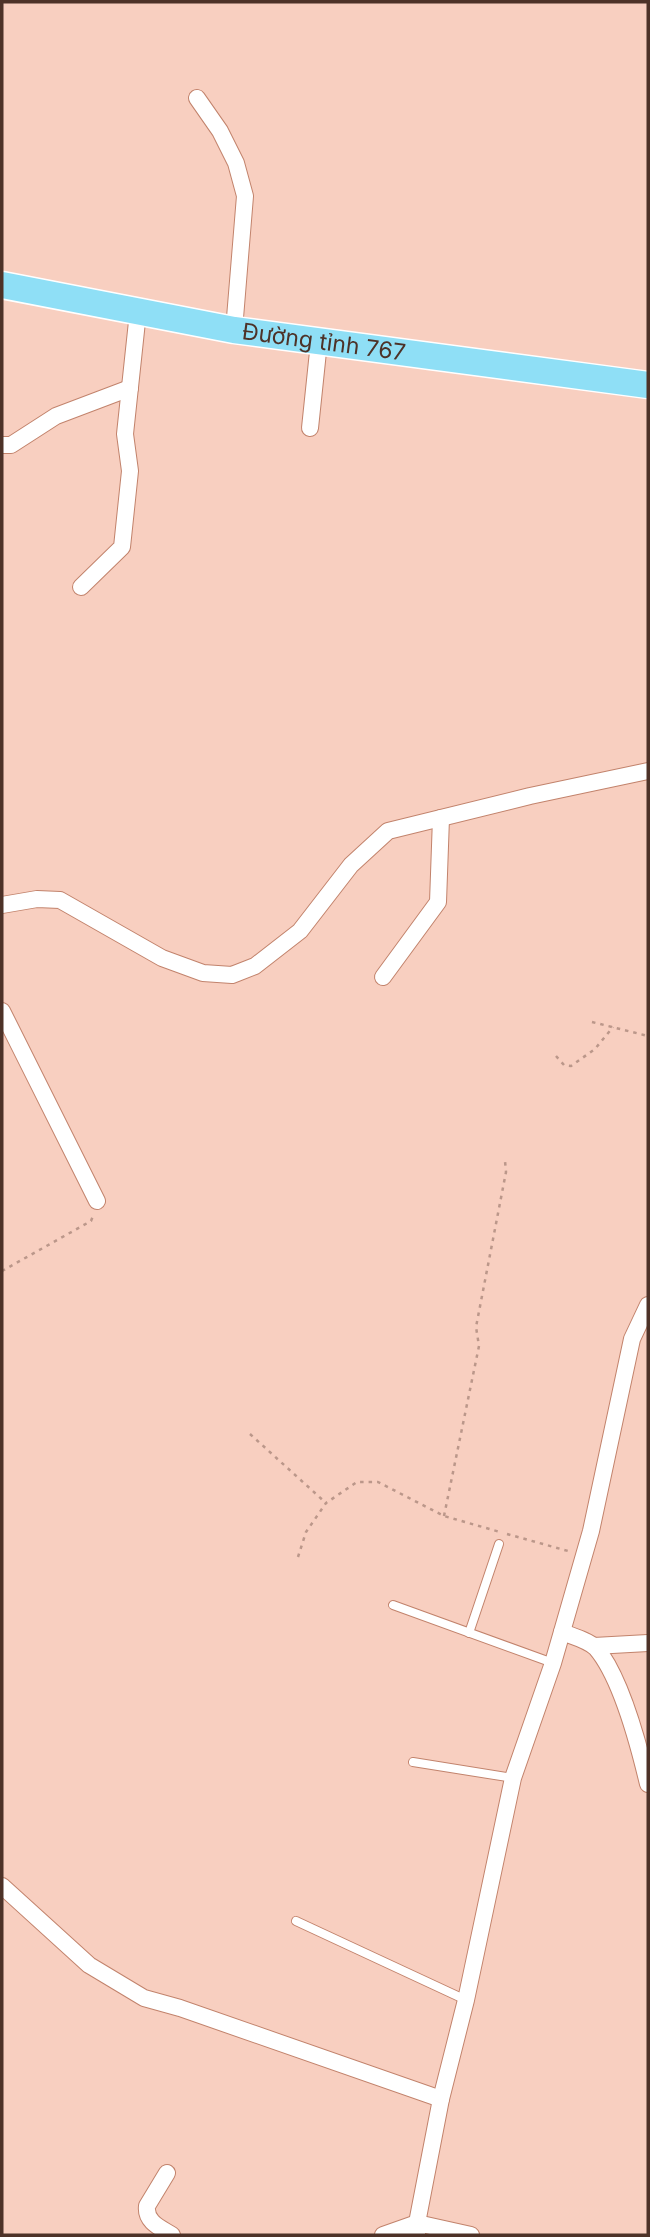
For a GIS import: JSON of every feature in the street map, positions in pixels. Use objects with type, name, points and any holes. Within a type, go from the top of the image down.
[{"type":"main road","name":"Đường tỉnh 767","points":[[2,285],[234,330],[648,385]]},
{"type":"street","points":[[197,98],[236,163],[245,196],[234,330]]},
{"type":"street","points":[[81,587],[122,547],[130,471],[125,434],[138,312]]},
{"type":"street","points":[[310,428],[319,342]]},
{"type":"street","points":[[2,445],[11,445],[56,416],[130,388]]},
{"type":"street","points":[[2,905],[37,898],[60,900],[162,958],[203,973],[232,975],[255,967],[300,931],[351,865],[388,831],[530,796],[648,772]]},
{"type":"street","points":[[383,976],[438,902],[441,818]]},
{"type":"street","points":[[2,1011],[97,1201]]},
{"type":"street","points":[[417,2229],[441,2099],[466,2000],[513,1778],[553,1663],[584,1556],[632,1339],[648,1305]]},
{"type":"street","points":[[562,1632],[594,1646],[648,1643]]},
{"type":"street","points":[[594,1646],[608,1668],[635,1732],[648,1784]]},
{"type":"street","points":[[2,1886],[89,1965],[144,1998],[180,2008],[441,2099]]},
{"type":"street","points":[[167,2173],[147,2206],[146,2213],[150,2221],[172,2235]]},
{"type":"street","points":[[383,2235],[417,2229],[471,2235]]},
{"type":"lane","points":[[469,1633],[499,1544]]},
{"type":"lane","points":[[393,1605],[553,1663]]},
{"type":"lane","points":[[413,1762],[513,1778]]},
{"type":"lane","points":[[296,1921],[466,2000]]},
{"type":"path","points":[[592,1022],[648,1036]]},
{"type":"path","points":[[556,1056],[564,1065],[571,1066],[595,1049],[613,1027]]},
{"type":"path","points":[[444,1516],[479,1346],[476,1326],[506,1172],[505,1161]]},
{"type":"path","points":[[2,1271],[91,1221],[97,1201]]},
{"type":"path","points":[[250,1434],[326,1503]]},
{"type":"path","points":[[298,1557],[306,1532],[326,1503],[357,1482],[377,1482],[444,1516],[584,1556]]}]
